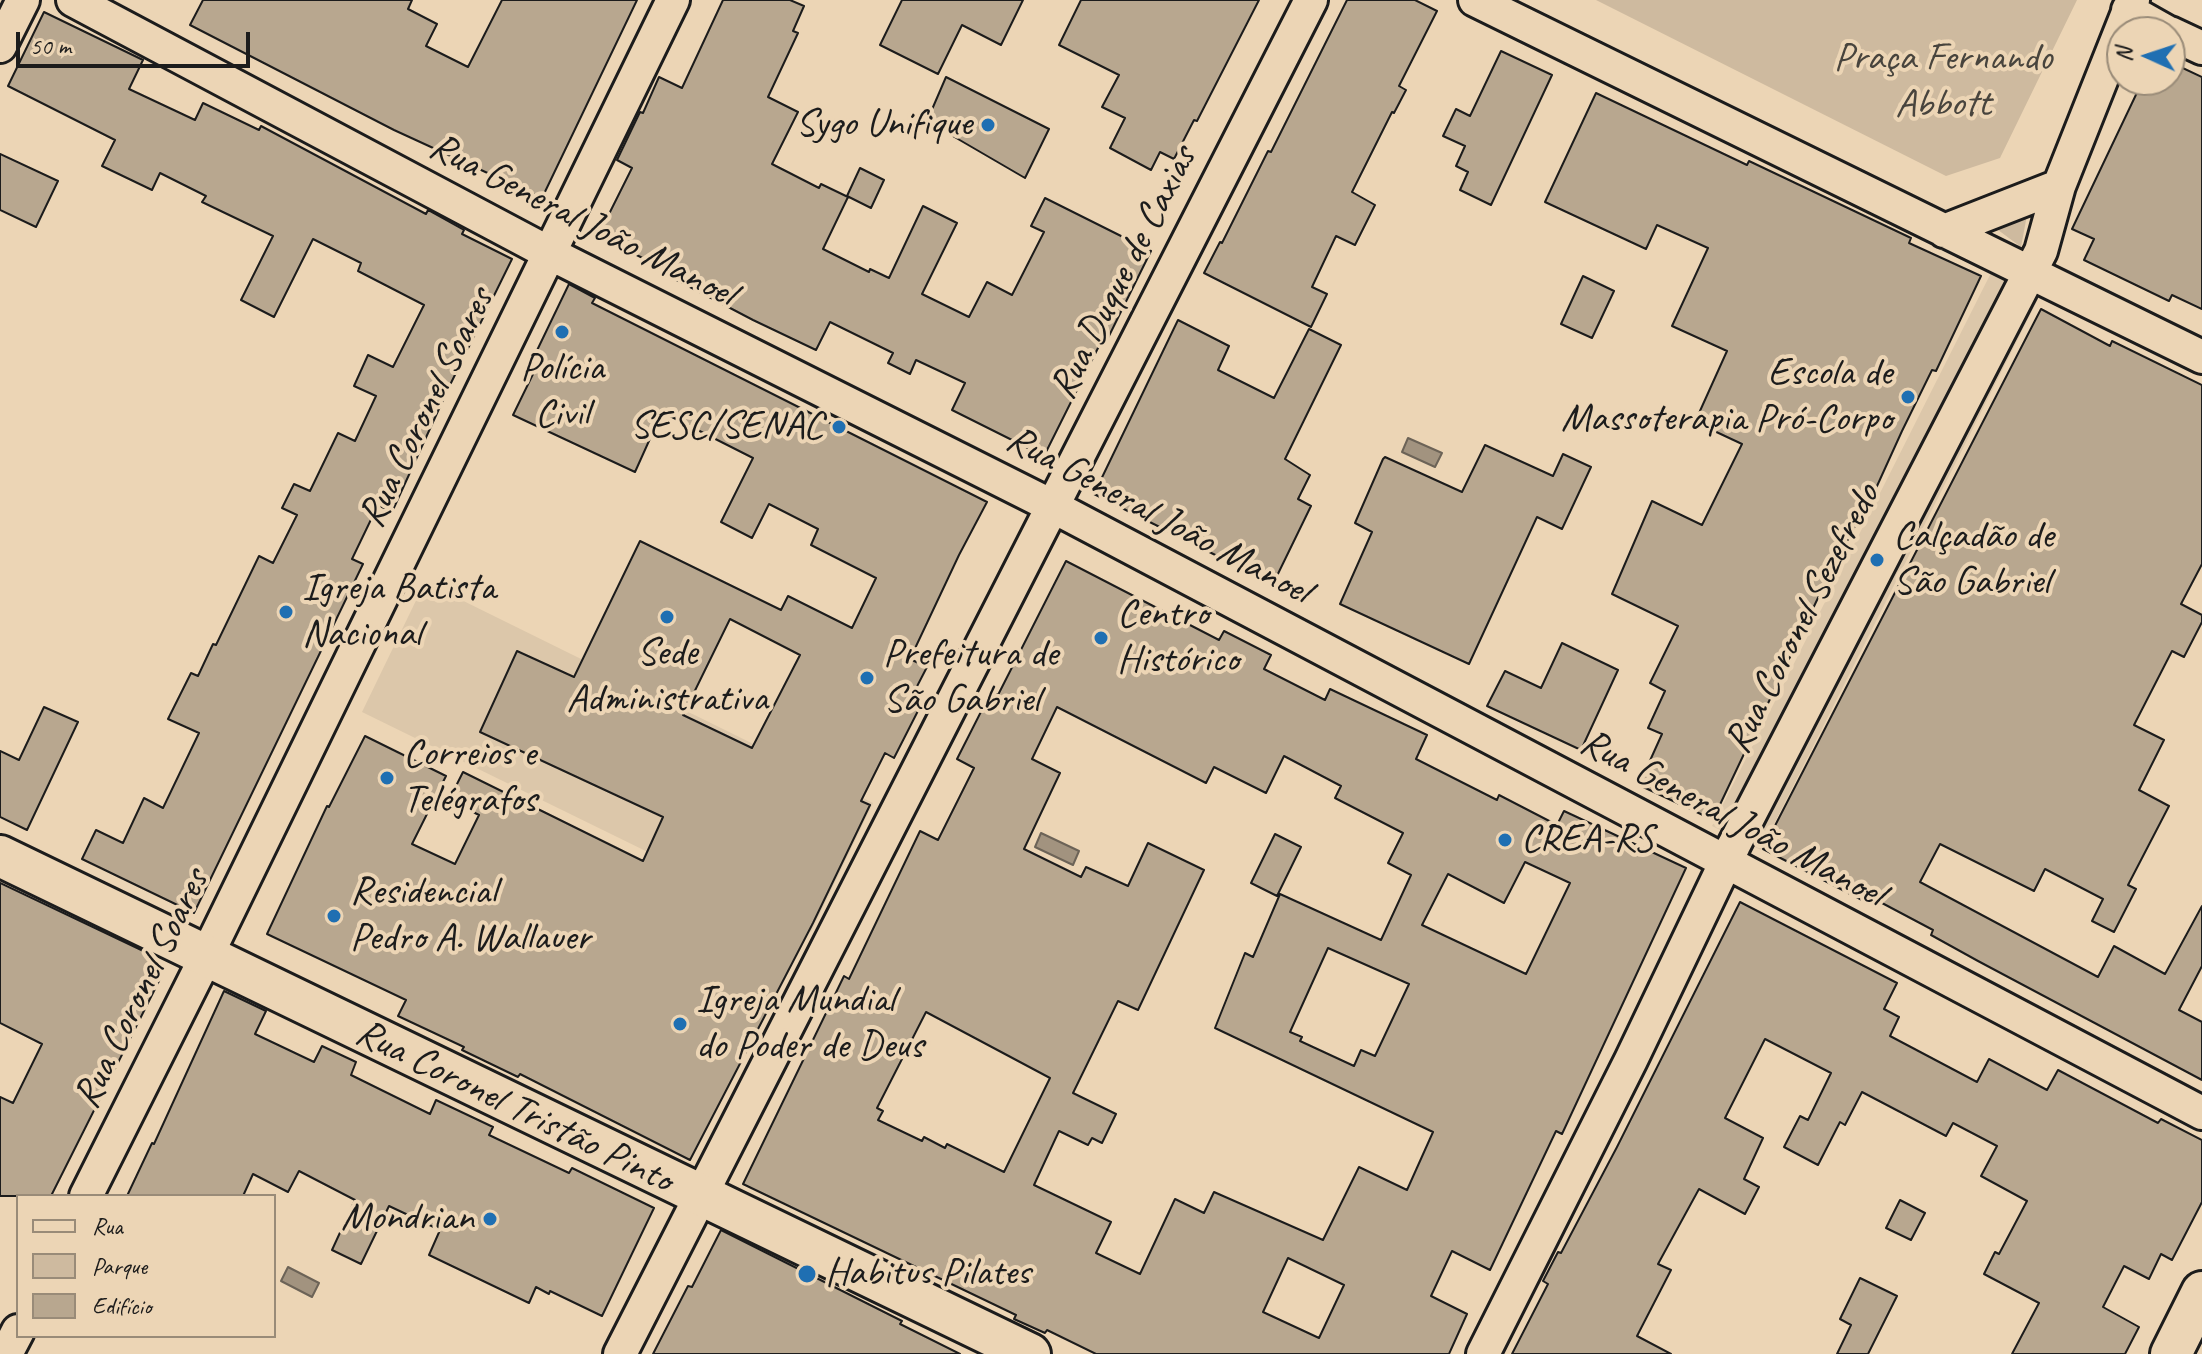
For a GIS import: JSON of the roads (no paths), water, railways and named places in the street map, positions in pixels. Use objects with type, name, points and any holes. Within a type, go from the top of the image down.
[{"type":"main road","name":"Rua Coronel Tristão Pinto","points":[[0,856],[1030,1354]]},
{"type":"main road","points":[[2171,1354],[2202,1292]]},
{"type":"street","points":[[0,46],[23,0]]},
{"type":"street","name":"Rua General João Manoel","points":[[73,0],[549,253],[1052,506],[2202,1113]]},
{"type":"street","name":"Rua Coronel Soares","points":[[87,1194],[206,957],[673,0]]},
{"type":"street","name":"Rua Duque de Caxias","points":[[620,1354],[1311,0]]},
{"type":"street","points":[[1475,0],[2202,357]]},
{"type":"street","name":"Rua Coronel Sezefredo","points":[[1483,1354],[1631,1060],[1725,863],[2041,251],[2059,186],[2130,5]]},
{"type":"street","points":[[1944,231],[2059,186]]},
{"type":"street","points":[[6,1354],[16,1335]]},
{"type":"place","name":"Sygo Unifique","points":[[988,125]]},
{"type":"place","name":"Polícia Civil","points":[[562,332]]},
{"type":"place","name":"Escola de Massoterapia Pró-Corpo","points":[[1908,397]]},
{"type":"place","name":"SESC/SENAC","points":[[839,427]]},
{"type":"place","name":"Calçadão de São Gabriel","points":[[1877,560]]},
{"type":"place","name":"Igreja Batista Nacional","points":[[286,612]]},
{"type":"place","name":"Sede Administrativa","points":[[667,617]]},
{"type":"place","name":"Centro Histórico","points":[[1101,638]]},
{"type":"place","name":"Prefeitura de São Gabriel","points":[[867,678]]},
{"type":"place","name":"Correios e Telégrafos","points":[[387,778]]},
{"type":"place","name":"CREA-RS","points":[[1505,840]]},
{"type":"place","name":"Residencial Pedro A. Wallauer","points":[[334,916]]},
{"type":"place","name":"Igreja Mundial do Poder de Deus","points":[[680,1024]]},
{"type":"place","name":"Mondrian","points":[[490,1219]]},
{"type":"place","name":"Habitus Pilates","points":[[807,1274]]},
{"type":"park label","name":"Praça Fernando Abbott","points":[[1943,82]]}]
